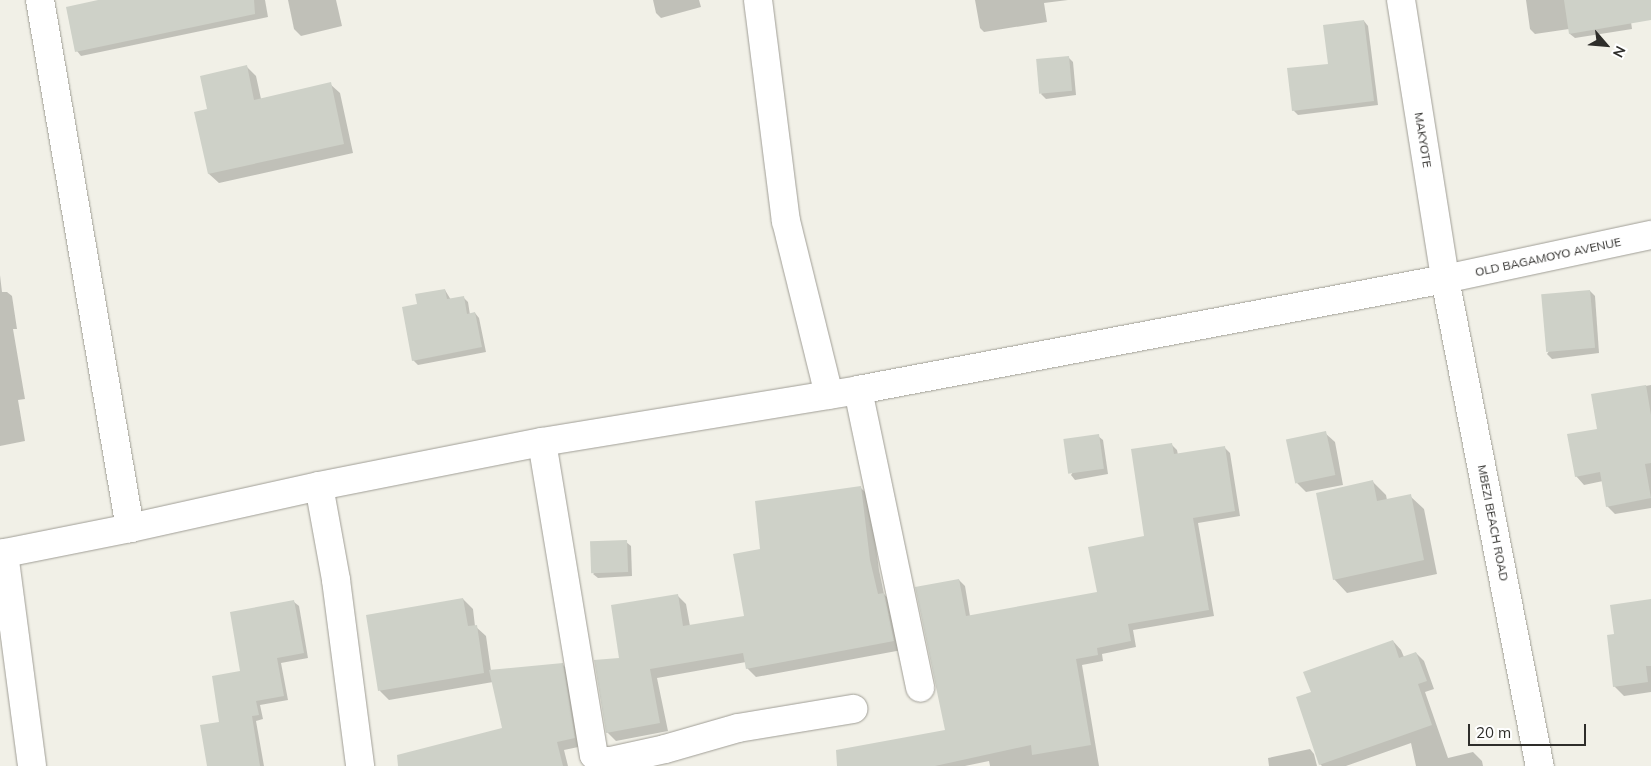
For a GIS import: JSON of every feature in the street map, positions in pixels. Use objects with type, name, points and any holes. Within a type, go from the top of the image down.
[{"type":"street","points":[[40,0],[130,528]]},
{"type":"street","points":[[758,0],[786,221],[829,395]]},
{"type":"street","name":"MAKYOTE","points":[[1401,0],[1446,279]]},
{"type":"street","name":"OLD BAGAMOYO AVENUE","points":[[2,554],[319,486],[542,442],[858,390],[1446,279],[1651,235]]},
{"type":"street","name":"MBEZI BEACH ROAD","points":[[1446,279],[1540,766]]},
{"type":"street","points":[[858,390],[920,688]]},
{"type":"street","points":[[542,442],[594,755],[601,761],[666,757],[738,728],[853,709]]},
{"type":"street","points":[[319,486],[336,580],[360,766]]},
{"type":"street","points":[[2,554],[32,766]]},
{"type":"building","points":[[98,0],[254,0],[255,14],[75,52],[66,7]]},
{"type":"building","points":[[1564,0],[1651,0],[1651,20],[1569,34]]},
{"type":"building","points":[[1364,20],[1374,101],[1292,111],[1287,68],[1328,64],[1323,25]]},
{"type":"building","points":[[1069,56],[1072,91],[1039,94],[1036,59]]},
{"type":"building","points":[[247,65],[254,100],[331,82],[344,144],[208,174],[194,112],[207,109],[200,76]]},
{"type":"building","points":[[445,289],[447,299],[464,296],[467,314],[475,312],[482,347],[412,361],[402,307],[417,304],[415,294]]},
{"type":"building","points":[[1590,290],[1595,348],[1546,352],[1541,294]]},
{"type":"building","points":[[1646,385],[1651,415],[1651,463],[1645,464],[1651,498],[1606,507],[1600,472],[1575,477],[1567,434],[1597,429],[1591,394]]},
{"type":"building","points":[[1326,431],[1335,475],[1295,484],[1286,440]]},
{"type":"building","points":[[1099,434],[1104,469],[1068,474],[1063,439]]},
{"type":"building","points":[[1172,443],[1174,454],[1225,446],[1235,511],[1193,518],[1209,610],[1128,624],[1131,641],[1097,648],[1098,655],[1076,659],[1091,745],[1032,755],[1031,745],[935,766],[837,766],[836,750],[945,730],[915,587],[959,579],[966,616],[1097,592],[1088,547],[1144,536],[1131,449]]},
{"type":"building","points":[[1373,480],[1377,501],[1411,494],[1424,560],[1333,580],[1316,493]]},
{"type":"building","points":[[861,486],[870,560],[878,594],[884,593],[894,641],[746,669],[743,653],[650,669],[660,723],[606,733],[594,660],[619,658],[611,605],[678,594],[683,626],[744,616],[733,554],[760,549],[755,501]]},
{"type":"building","points":[[627,540],[628,572],[591,573],[590,541]]},
{"type":"building","points":[[463,598],[468,626],[477,625],[484,673],[378,691],[366,615]]},
{"type":"building","points":[[1651,599],[1651,666],[1646,666],[1648,682],[1613,687],[1607,635],[1614,634],[1610,605]]},
{"type":"building","points":[[294,600],[304,653],[277,658],[284,696],[256,701],[259,715],[252,716],[260,766],[207,766],[200,725],[219,722],[212,676],[240,671],[230,612]]},
{"type":"building","points":[[1393,640],[1399,658],[1416,652],[1427,681],[1418,684],[1432,725],[1319,765],[1296,697],[1311,692],[1303,672]]},
{"type":"building","points":[[563,663],[575,738],[557,742],[563,766],[398,766],[397,755],[502,728],[489,670]]}]
